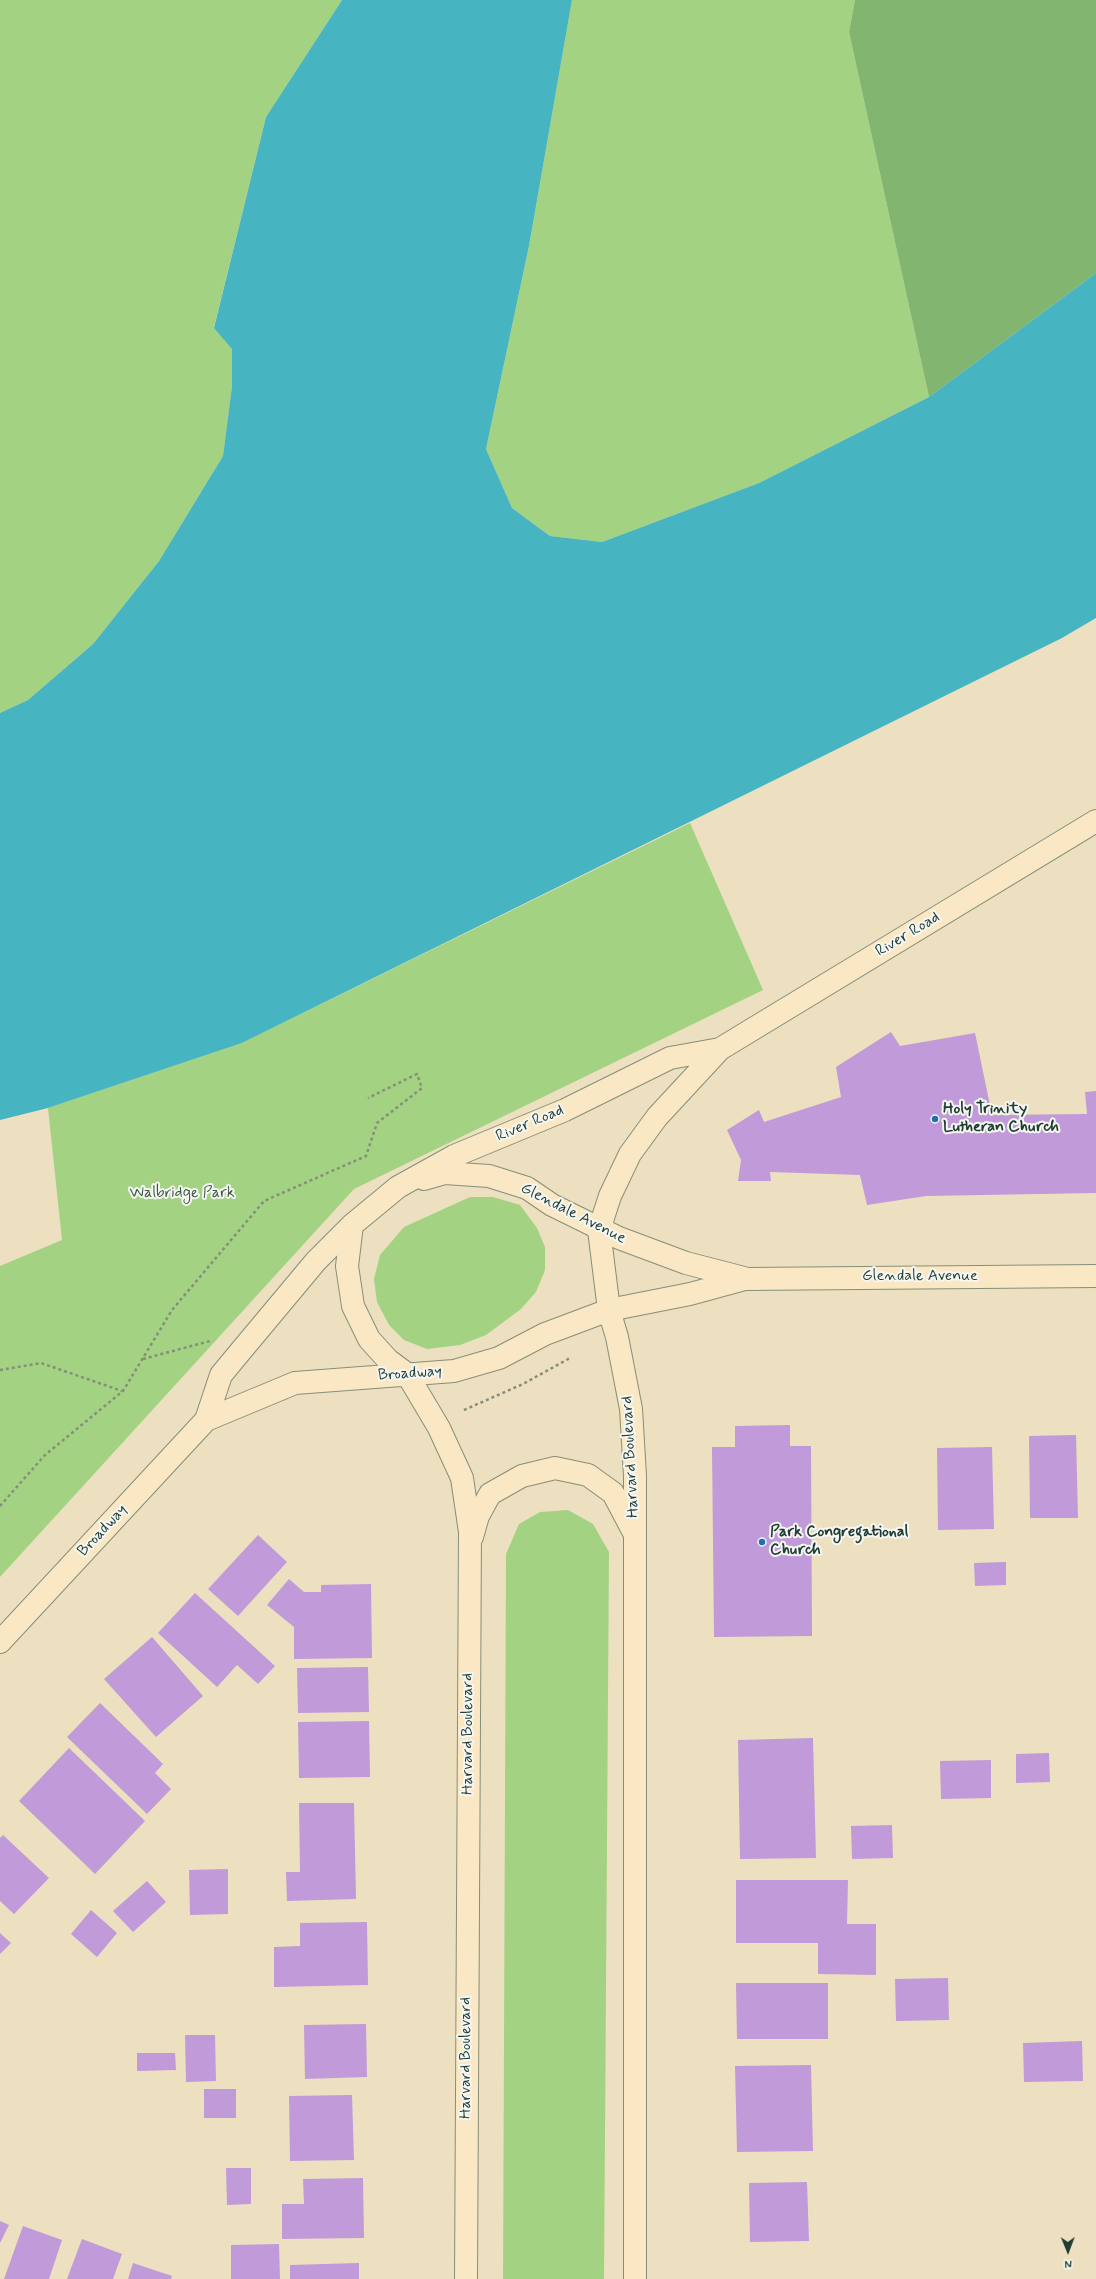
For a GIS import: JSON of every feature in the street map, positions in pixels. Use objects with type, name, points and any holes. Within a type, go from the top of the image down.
[{"type":"street","name":"River Road","points":[[608,1310],[598,1230],[610,1196],[630,1154],[657,1117],[720,1049],[1096,821]]},
{"type":"street","name":"River Road","points":[[352,1225],[398,1187],[454,1156],[565,1110],[670,1058],[720,1049]]},
{"type":"street","name":"Glendale Avenue","points":[[398,1187],[445,1173],[489,1176],[527,1188],[552,1205],[598,1230],[681,1261],[745,1279]]},
{"type":"street","name":"Harvard Boulevard","points":[[352,1225],[348,1266],[353,1306],[369,1339],[388,1360],[408,1374],[439,1428],[462,1478],[470,1532],[466,2279]]},
{"type":"street","name":"Broadway","points":[[0,1642],[206,1420],[221,1375],[316,1261],[352,1225]]},
{"type":"street","name":"Glendale Avenue","points":[[608,1310],[690,1294],[745,1279],[1096,1276]]},
{"type":"street","name":"Harvard Boulevard","points":[[608,1310],[617,1337],[631,1409],[635,1476],[635,2279]]},
{"type":"street","name":"Broadway","points":[[206,1420],[295,1383],[454,1371],[499,1358],[545,1334],[608,1310]]},
{"type":"street","points":[[470,1544],[478,1516],[490,1494],[522,1476],[555,1468],[588,1474],[613,1493],[635,1534]]},
{"type":"path","points":[[0,1506],[45,1455],[123,1392],[172,1310],[264,1201],[366,1156],[377,1123],[422,1088],[417,1074],[368,1098]]},
{"type":"path","points":[[142,1359],[218,1339]]},
{"type":"path","points":[[464,1410],[522,1384],[576,1355]]},
{"type":"path","points":[[0,1370],[41,1362],[123,1392]]},
{"type":"green space","points":[[0,0],[342,0],[266,117],[214,327],[232,348],[232,386],[223,456],[159,561],[93,644],[28,700],[0,713]]},
{"type":"green space","points":[[572,0],[855,0],[849,32],[929,397],[759,483],[602,542],[550,536],[512,508],[486,449],[529,246]]},
{"type":"green space","points":[[855,0],[1096,0],[1096,273],[929,397],[849,32]]},
{"type":"green space","name":"Walbridge Park","points":[[690,823],[763,990],[354,1189],[0,1577],[0,1266],[62,1240],[48,1108],[242,1043]]},
{"type":"green space","points":[[470,1197],[493,1197],[520,1205],[537,1228],[545,1247],[545,1270],[536,1292],[521,1309],[486,1335],[460,1345],[427,1349],[404,1340],[389,1325],[377,1302],[374,1279],[380,1255],[404,1227]]},
{"type":"green space","points":[[568,1510],[593,1524],[609,1552],[604,2279],[503,2279],[506,1554],[519,1524],[540,1512]]},
{"type":"water","points":[[342,0],[572,0],[529,246],[486,449],[512,508],[550,536],[602,542],[759,483],[929,397],[1096,273],[1096,618],[1062,638],[242,1043],[48,1108],[0,1120],[0,713],[28,700],[93,644],[159,561],[223,456],[232,386],[232,349],[214,328],[266,117]]},
{"type":"building","name":"Holy Trinity Lutheran Church","points":[[891,1032],[900,1046],[975,1033],[992,1115],[1087,1114],[1085,1092],[1096,1091],[1096,1193],[926,1196],[867,1205],[860,1175],[770,1172],[771,1181],[738,1181],[741,1160],[727,1130],[759,1110],[764,1122],[841,1097],[836,1067]]},
{"type":"building","name":"Park Congregational Church","points":[[790,1425],[790,1446],[811,1446],[812,1636],[714,1637],[712,1447],[735,1447],[735,1426]]},
{"type":"building","points":[[1076,1435],[1078,1518],[1030,1518],[1029,1436]]},
{"type":"building","points":[[992,1447],[994,1529],[938,1530],[937,1448]]},
{"type":"building","points":[[258,1535],[287,1562],[238,1616],[208,1589]]},
{"type":"building","points":[[1006,1562],[1006,1585],[975,1586],[974,1563]]},
{"type":"building","points":[[289,1579],[304,1592],[321,1592],[321,1585],[371,1584],[372,1658],[294,1659],[294,1627],[267,1605]]},
{"type":"building","points":[[195,1593],[275,1666],[258,1684],[237,1665],[217,1687],[158,1633]]},
{"type":"building","points":[[152,1637],[203,1696],[156,1737],[104,1679]]},
{"type":"building","points":[[368,1667],[369,1712],[298,1713],[297,1668]]},
{"type":"building","points":[[100,1703],[163,1764],[155,1773],[171,1789],[147,1814],[67,1737]]},
{"type":"building","points":[[369,1721],[370,1777],[299,1778],[298,1722]]},
{"type":"building","points":[[813,1738],[816,1858],[740,1859],[738,1740]]},
{"type":"building","points":[[69,1748],[145,1821],[95,1874],[19,1801]]},
{"type":"building","points":[[1049,1753],[1050,1782],[1016,1783],[1016,1754]]},
{"type":"building","points":[[991,1760],[991,1798],[941,1799],[940,1761]]},
{"type":"building","points":[[299,1803],[354,1803],[356,1899],[287,1901],[286,1872],[300,1872]]},
{"type":"building","points":[[892,1825],[893,1858],[852,1859],[851,1826]]},
{"type":"building","points":[[3,1835],[49,1878],[14,1914],[0,1901],[0,1838]]},
{"type":"building","points":[[228,1869],[228,1914],[190,1915],[189,1870]]},
{"type":"building","points":[[736,1880],[848,1880],[847,1924],[876,1924],[876,1975],[818,1974],[818,1943],[736,1943]]},
{"type":"building","points":[[147,1881],[166,1902],[133,1932],[113,1911]]},
{"type":"building","points":[[91,1910],[117,1933],[97,1957],[71,1934]]},
{"type":"building","points":[[367,1922],[368,1985],[274,1987],[274,1947],[300,1946],[300,1923]]},
{"type":"building","points":[[0,1933],[11,1943],[0,1954]]},
{"type":"building","points":[[948,1978],[949,2020],[896,2021],[895,1979]]},
{"type":"building","points":[[736,1983],[828,1983],[828,2039],[737,2039]]},
{"type":"building","points":[[366,2024],[367,2077],[305,2079],[304,2025]]},
{"type":"building","points":[[185,2035],[215,2035],[216,2081],[186,2082]]},
{"type":"building","points":[[1082,2041],[1083,2081],[1024,2082],[1023,2043]]},
{"type":"building","points":[[137,2053],[175,2053],[176,2070],[137,2071]]},
{"type":"building","points":[[811,2065],[813,2151],[737,2152],[735,2066]]},
{"type":"building","points":[[204,2089],[236,2089],[236,2118],[204,2118]]},
{"type":"building","points":[[352,2095],[354,2160],[290,2161],[289,2096]]},
{"type":"building","points":[[226,2168],[251,2168],[251,2204],[227,2205]]},
{"type":"building","points":[[363,2178],[364,2238],[282,2239],[282,2204],[304,2204],[303,2179]]},
{"type":"building","points":[[807,2182],[809,2241],[750,2242],[749,2183]]},
{"type":"building","points":[[0,2221],[9,2225],[0,2243]]},
{"type":"building","points":[[23,2226],[62,2240],[49,2279],[4,2279]]},
{"type":"building","points":[[82,2239],[122,2254],[113,2279],[67,2279]]},
{"type":"building","points":[[279,2244],[280,2279],[231,2279],[231,2245]]},
{"type":"building","points":[[133,2263],[172,2276],[171,2279],[128,2279]]},
{"type":"building","points":[[359,2263],[359,2279],[290,2279],[290,2265]]},
{"type":"place","name":"Holy Trinity Lutheran Church","points":[[935,1119]]},
{"type":"place","name":"Park Congregational Church","points":[[762,1542]]}]
